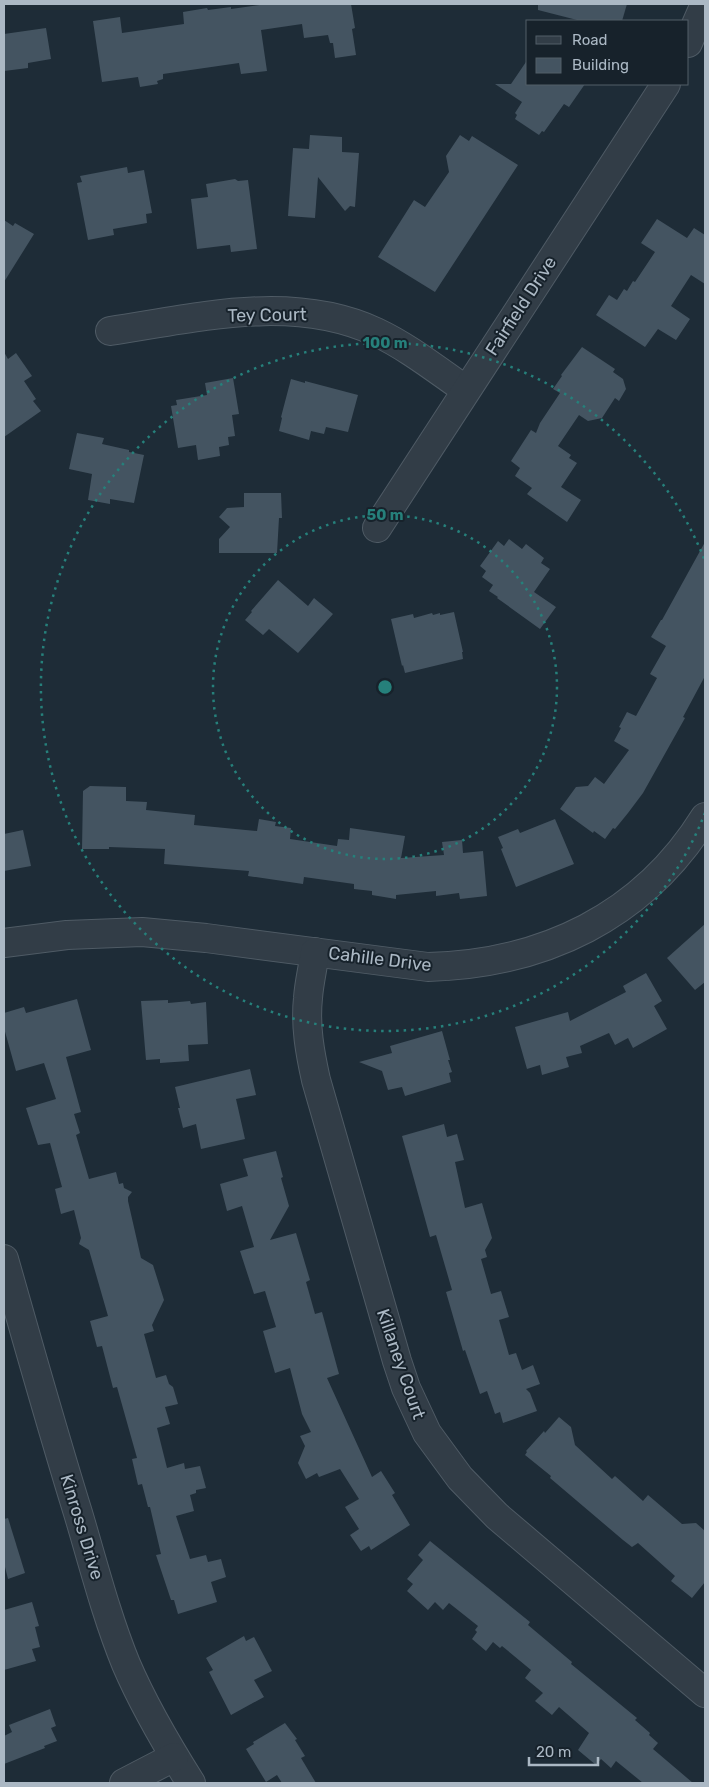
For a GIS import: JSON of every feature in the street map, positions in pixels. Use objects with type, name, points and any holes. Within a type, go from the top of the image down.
[{"type":"street","points":[[689,42],[705,4]]},
{"type":"street","name":"Fairfield Drive","points":[[377,528],[665,85]]},
{"type":"street","name":"Tey Court","points":[[110,331],[264,311],[293,311],[322,315],[376,332],[403,347],[466,390]]},
{"type":"street","name":"Cahille Drive","points":[[4,943],[67,935],[142,932],[206,938],[428,967],[488,962],[550,946],[579,933],[627,904],[670,865],[691,840],[705,817]]},
{"type":"street","name":"Killaney Court","points":[[315,952],[307,1016],[308,1036],[316,1080],[397,1361],[412,1403],[427,1432],[460,1478],[497,1516],[705,1692]]},
{"type":"street","name":"Kinross Drive","points":[[4,1259],[58,1448],[114,1630],[127,1665],[148,1709],[174,1757],[191,1783]]},
{"type":"street","points":[[124,1783],[174,1757]]},
{"type":"building","points":[[267,4],[351,4],[355,28],[352,29],[356,55],[335,58],[333,43],[330,43],[328,35],[304,38],[302,24],[261,30],[267,71],[241,74],[239,63],[163,74],[163,79],[157,81],[158,84],[140,87],[138,77],[102,82],[93,21],[120,17],[122,33],[184,24],[183,12],[207,8],[208,10],[231,7],[231,9]]},
{"type":"building","points":[[538,4],[627,4],[622,20],[577,20],[538,10]]},
{"type":"building","points":[[46,28],[51,59],[28,63],[28,68],[4,71],[4,34]]},
{"type":"building","points":[[526,62],[526,85],[584,85],[569,107],[564,104],[544,132],[542,131],[539,135],[515,119],[517,115],[515,113],[522,102],[495,84],[511,84]]},
{"type":"building","points":[[310,135],[342,137],[342,152],[359,153],[355,207],[350,206],[345,211],[318,177],[315,218],[288,216],[293,148],[309,149]]},
{"type":"building","points":[[460,135],[469,141],[472,136],[518,165],[435,292],[378,257],[414,200],[425,207],[449,172],[446,156]]},
{"type":"building","points":[[127,167],[128,173],[144,170],[152,213],[146,214],[147,223],[113,229],[114,235],[88,240],[77,183],[82,182],[80,176]]},
{"type":"building","points":[[235,179],[238,181],[248,180],[257,249],[231,252],[230,245],[197,249],[191,199],[208,197],[206,184]]},
{"type":"building","points":[[657,219],[687,238],[694,228],[705,235],[705,284],[691,275],[671,306],[690,319],[676,340],[658,329],[645,347],[596,315],[609,295],[617,300],[624,289],[627,291],[655,252],[641,243]]},
{"type":"building","points":[[4,220],[13,226],[15,223],[34,234],[4,282]]},
{"type":"building","points":[[582,347],[615,369],[613,372],[623,379],[626,389],[619,401],[615,398],[602,418],[588,421],[579,415],[558,446],[571,455],[569,458],[577,463],[561,487],[581,500],[567,522],[527,494],[532,488],[515,476],[520,468],[511,461],[531,430],[536,433],[540,423],[560,393],[553,389]]},
{"type":"building","points":[[4,352],[8,359],[16,353],[32,376],[24,381],[36,399],[33,401],[41,411],[4,437]]},
{"type":"building","points":[[233,378],[239,414],[232,415],[235,436],[228,437],[229,445],[219,447],[220,456],[198,460],[196,445],[178,448],[171,406],[177,405],[176,400],[207,395],[205,383]]},
{"type":"building","points":[[291,379],[358,395],[348,432],[326,427],[324,434],[311,431],[309,440],[279,431]]},
{"type":"building","points":[[77,433],[104,438],[102,444],[144,455],[134,503],[110,499],[110,504],[88,500],[92,474],[69,469]]},
{"type":"building","points":[[244,493],[281,493],[282,518],[279,518],[277,553],[219,553],[219,539],[230,527],[219,517],[227,508],[244,507]]},
{"type":"building","points":[[509,539],[522,549],[526,544],[544,558],[541,563],[550,569],[534,592],[556,607],[540,629],[489,591],[493,585],[482,577],[486,571],[480,566],[498,541],[504,546]]},
{"type":"building","points":[[705,542],[705,676],[683,717],[685,718],[643,793],[605,839],[594,831],[593,833],[560,809],[576,787],[588,786],[595,777],[604,784],[629,750],[614,741],[627,712],[636,716],[657,678],[650,674],[666,646],[651,637]]},
{"type":"building","points":[[278,580],[308,606],[314,598],[333,614],[298,653],[269,629],[263,635],[245,620]]},
{"type":"building","points":[[454,612],[463,659],[405,673],[391,619],[413,614],[414,618],[432,613],[433,615],[440,613],[440,615]]},
{"type":"building","points":[[90,786],[126,787],[126,801],[147,802],[146,810],[195,815],[194,825],[257,831],[259,819],[276,822],[275,826],[291,828],[290,839],[337,846],[338,839],[349,840],[350,828],[405,836],[401,858],[444,855],[442,842],[462,840],[463,853],[483,851],[487,896],[460,899],[459,893],[436,896],[436,891],[396,895],[396,899],[372,895],[372,891],[354,889],[354,884],[304,877],[303,884],[248,876],[249,871],[164,864],[165,849],[109,847],[109,849],[82,849],[83,791]]},
{"type":"building","points":[[555,819],[574,864],[516,887],[498,837],[518,829],[520,833]]},
{"type":"building","points":[[23,830],[31,866],[4,871],[4,834]]},
{"type":"building","points":[[705,924],[705,982],[695,990],[667,958]]},
{"type":"building","points":[[646,973],[662,1001],[654,1006],[667,1029],[633,1048],[628,1038],[615,1045],[609,1033],[580,1046],[582,1053],[566,1057],[569,1067],[542,1075],[540,1065],[527,1069],[515,1027],[568,1012],[570,1021],[626,992],[623,986]]},
{"type":"building","points":[[77,999],[91,1050],[66,1057],[81,1112],[74,1114],[80,1133],[76,1135],[89,1179],[116,1172],[119,1184],[123,1183],[124,1188],[132,1192],[128,1197],[128,1201],[141,1258],[153,1265],[164,1300],[152,1325],[154,1331],[144,1334],[156,1378],[166,1375],[169,1384],[173,1387],[178,1404],[165,1407],[170,1424],[157,1428],[167,1468],[184,1463],[185,1469],[200,1466],[206,1488],[196,1490],[196,1493],[190,1495],[194,1511],[176,1516],[190,1559],[206,1555],[208,1562],[221,1559],[226,1577],[211,1582],[217,1602],[178,1614],[174,1600],[171,1600],[156,1555],[161,1554],[150,1507],[148,1507],[142,1484],[138,1485],[132,1459],[137,1458],[117,1387],[113,1388],[102,1346],[97,1347],[90,1321],[108,1316],[89,1250],[79,1244],[81,1238],[74,1210],[61,1214],[55,1189],[62,1187],[50,1143],[38,1145],[26,1108],[56,1099],[44,1063],[16,1071],[4,1028],[4,1013],[24,1007],[26,1013]]},
{"type":"building","points":[[168,1000],[168,1003],[190,1001],[191,1004],[206,1002],[208,1044],[188,1045],[189,1061],[160,1063],[160,1059],[146,1060],[141,1001]]},
{"type":"building","points":[[442,1031],[450,1060],[448,1060],[452,1072],[449,1073],[451,1082],[405,1096],[402,1087],[388,1090],[382,1071],[359,1062],[392,1053],[390,1046]]},
{"type":"building","points":[[250,1069],[256,1095],[236,1099],[245,1139],[201,1149],[196,1124],[183,1128],[175,1087]]},
{"type":"building","points":[[444,1124],[447,1137],[457,1134],[464,1160],[455,1162],[465,1208],[482,1203],[492,1238],[485,1250],[487,1257],[481,1259],[491,1294],[501,1291],[509,1317],[499,1320],[509,1355],[516,1353],[522,1370],[533,1365],[540,1384],[526,1389],[530,1393],[537,1411],[503,1423],[500,1412],[495,1414],[487,1391],[480,1394],[465,1350],[463,1351],[446,1292],[452,1290],[436,1235],[430,1237],[402,1136]]},
{"type":"building","points":[[276,1151],[289,1206],[270,1240],[296,1233],[310,1280],[306,1282],[315,1314],[322,1312],[339,1374],[327,1378],[372,1477],[381,1471],[395,1493],[392,1495],[410,1525],[371,1550],[369,1546],[361,1551],[350,1535],[359,1529],[345,1507],[359,1499],[340,1469],[319,1477],[317,1473],[306,1479],[298,1463],[305,1446],[300,1436],[311,1432],[302,1414],[290,1368],[275,1373],[263,1331],[276,1327],[265,1291],[254,1294],[240,1251],[254,1247],[242,1206],[227,1211],[220,1184],[248,1176],[243,1159]]},
{"type":"building","points":[[559,1417],[571,1427],[575,1445],[612,1479],[615,1476],[643,1501],[648,1495],[682,1524],[696,1523],[705,1531],[705,1582],[692,1598],[671,1581],[675,1576],[638,1543],[632,1547],[623,1540],[525,1455],[526,1451]]},
{"type":"building","points":[[8,1518],[25,1573],[8,1579],[4,1563],[4,1519]]},
{"type":"building","points":[[430,1541],[530,1622],[528,1625],[572,1662],[571,1664],[637,1718],[635,1720],[658,1743],[653,1749],[693,1783],[643,1783],[616,1761],[611,1768],[601,1759],[596,1765],[578,1750],[589,1733],[559,1707],[552,1715],[535,1701],[543,1693],[525,1678],[531,1670],[502,1646],[500,1648],[493,1642],[486,1651],[472,1639],[477,1632],[475,1630],[478,1626],[449,1603],[443,1610],[435,1602],[428,1610],[407,1591],[413,1584],[407,1579],[423,1560],[418,1555]]},
{"type":"building","points":[[32,1602],[39,1626],[35,1627],[40,1647],[32,1649],[36,1661],[4,1670],[4,1610]]},
{"type":"building","points":[[244,1636],[246,1641],[254,1637],[272,1671],[254,1680],[264,1697],[231,1715],[209,1672],[213,1670],[206,1658]]},
{"type":"building","points":[[50,1709],[56,1726],[51,1728],[57,1741],[44,1746],[45,1748],[4,1764],[4,1736],[12,1732],[9,1725]]},
{"type":"building","points":[[285,1723],[297,1739],[295,1740],[305,1756],[301,1758],[316,1783],[282,1783],[277,1775],[266,1782],[246,1749],[254,1744],[253,1742]]}]
